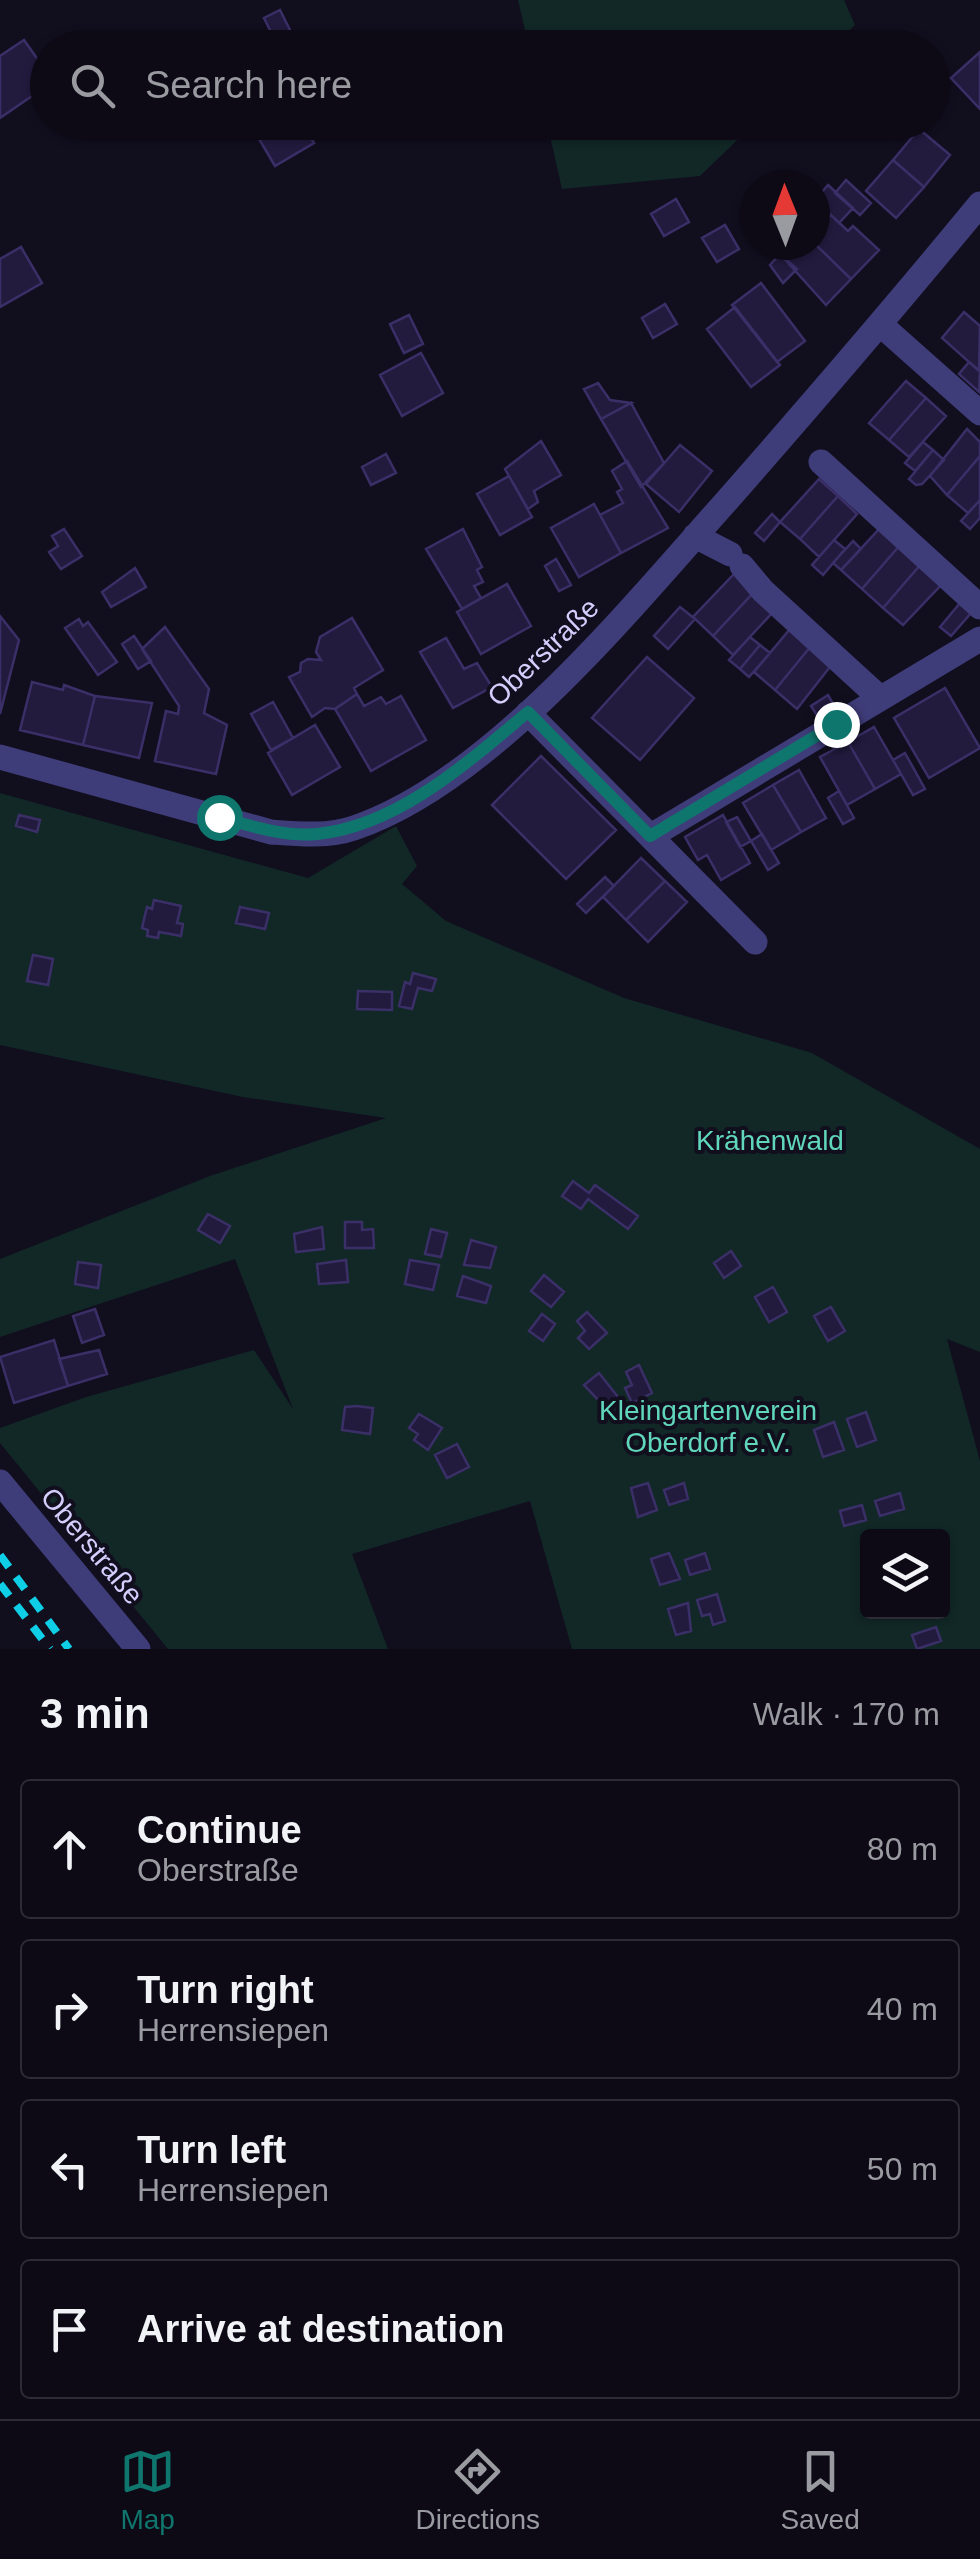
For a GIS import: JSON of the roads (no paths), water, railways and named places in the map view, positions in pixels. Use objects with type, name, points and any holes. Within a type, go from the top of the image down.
[{"type":"street","name":"Oberstraße","points":[[0,757],[271,832],[314,835],[354,828],[447,778],[528,712],[615,627],[881,325],[980,204]]},
{"type":"street","points":[[881,325],[980,412]]},
{"type":"street","points":[[822,462],[980,607]]},
{"type":"street","points":[[695,536],[736,560],[763,592],[880,698]]},
{"type":"street","points":[[650,836],[980,639]]},
{"type":"street","points":[[528,712],[755,942]]},
{"type":"street","name":"Oberstraße","points":[[0,1482],[138,1649]]},
{"type":"railway","points":[[0,1555],[69,1649]]},
{"type":"railway","points":[[0,1584],[50,1649]]},
{"type":"park label","name":"Krähenwald","points":[[770,1140]]},
{"type":"park label","name":"Kleingartenverein Oberdorf e.V.","points":[[708,1426]]}]
